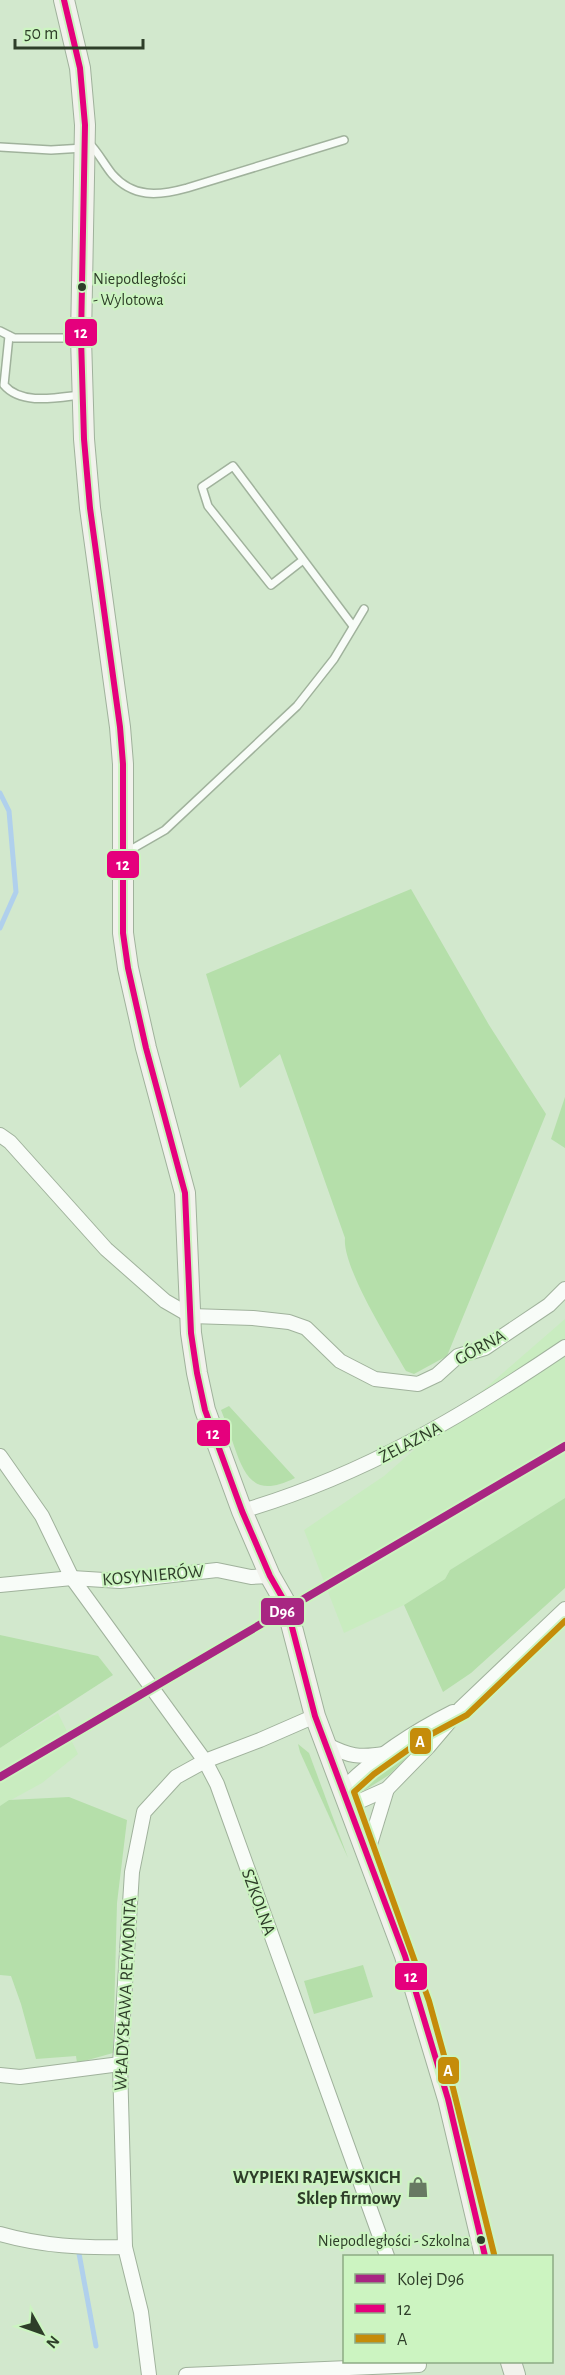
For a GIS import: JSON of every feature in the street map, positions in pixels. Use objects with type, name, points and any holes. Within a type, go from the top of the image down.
[{"type":"main road","points":[[64,0],[80,68],[85,143],[81,338],[84,439],[90,507],[123,764],[123,933],[128,968],[146,1048],[185,1193],[192,1343],[205,1410],[242,1511],[270,1576],[286,1604],[315,1716],[405,1956],[448,2099],[485,2255]]},
{"type":"street","points":[[0,1135],[10,1142],[106,1249],[165,1301],[191,1316]]},
{"type":"street","name":"GÓRNA","points":[[191,1316],[289,1322],[306,1328],[340,1361],[358,1372],[375,1378],[418,1384],[437,1374],[458,1356],[485,1348],[549,1305],[565,1289]]},
{"type":"street","name":"ŻELAZNA","points":[[242,1511],[330,1482],[428,1434],[489,1398],[565,1347]]},
{"type":"street","name":"SZKOLNA","points":[[0,1456],[42,1516],[72,1578],[205,1761],[217,1784],[387,2255]]},
{"type":"street","name":"KOSYNIERÓW","points":[[0,1585],[72,1578],[120,1581],[217,1570],[252,1577],[270,1576]]},
{"type":"street","points":[[367,1854],[387,1789],[428,1747],[461,1708],[565,1609]]},
{"type":"street","points":[[346,1797],[386,1753],[421,1729],[461,1708]]},
{"type":"street","name":"WŁADYSŁAWA REYMONTA","points":[[149,2375],[141,2312],[125,2247],[122,2210],[120,2064],[132,1872],[144,1812],[176,1777],[205,1761],[315,1716]]},
{"type":"street","points":[[327,1745],[349,1755],[366,1757],[386,1753]]},
{"type":"street","points":[[346,1797],[387,1789]]},
{"type":"street","points":[[0,2075],[20,2077],[120,2064]]},
{"type":"street","points":[[0,2234],[34,2243],[74,2248],[125,2247]]},
{"type":"street","points":[[186,2375],[420,2367]]},
{"type":"lane","points":[[0,147],[51,150],[85,143],[132,191],[147,195],[164,194],[187,188],[344,140]]},
{"type":"lane","points":[[0,331],[14,338],[81,338]]},
{"type":"lane","points":[[9,336],[4,385],[11,394],[22,398],[82,395]]},
{"type":"lane","points":[[303,560],[271,585],[208,506],[202,487],[233,466],[353,626]]},
{"type":"lane","points":[[122,855],[165,830],[297,706],[334,659],[364,609]]},
{"type":"shaded area","points":[[411,889],[489,1025],[546,1114],[447,1356],[414,1374],[406,1371],[368,1305],[351,1267],[345,1238],[280,1054],[240,1088],[206,974]]},
{"type":"shaded area","points":[[565,1097],[565,1148],[551,1139]]},
{"type":"shaded area","points":[[565,1319],[565,1498],[450,1570],[445,1579],[404,1605],[344,1633],[304,1530],[384,1476]]},
{"type":"shaded area","points":[[229,1406],[295,1478],[271,1486],[262,1485],[249,1477],[243,1468],[221,1410]]},
{"type":"shaded area","points":[[565,1498],[565,1588],[471,1673],[443,1692],[404,1605],[445,1579],[450,1570]]},
{"type":"shaded area","points":[[0,1635],[98,1656],[113,1675],[0,1748]]},
{"type":"shaded area","points":[[58,1713],[78,1754],[42,1783],[0,1806],[0,1748]]},
{"type":"shaded area","points":[[423,1739],[424,1741],[389,1775],[365,1790],[358,1789],[365,1776]]},
{"type":"shaded area","points":[[298,1744],[309,1753],[348,1858],[300,1752]]},
{"type":"shaded area","points":[[69,1797],[127,1820],[117,1903],[113,2053],[77,2063],[76,2056],[36,2059],[11,1976],[0,1975],[0,1806],[9,1800]]},
{"type":"shaded area","points":[[363,1965],[373,1997],[314,2014],[304,1981]]},
{"type":"waterway","points":[[0,793],[9,811],[16,892],[0,928]]},
{"type":"waterway","points":[[78,2248],[96,2346]]},
{"type":"rail line","name":"D96","points":[[0,1777],[565,1446]]},
{"type":"transit line","name":"12","points":[[64,0],[80,68],[85,125],[81,338],[84,439],[90,508],[123,764],[123,933],[128,968],[146,1048],[185,1193],[191,1333],[197,1373],[205,1410],[242,1511],[270,1576],[286,1604],[315,1716],[405,1956],[448,2099],[485,2255]]},
{"type":"transit line","name":"A","points":[[494,2254],[429,2001],[354,1792],[374,1774],[426,1737],[467,1715],[565,1621]]},
{"type":"place","name":"Niepodległości - Wylotowa","points":[[82,287]]},
{"type":"place","name":"WYPIEKI RAJEWSKICH Sklep firmowy","points":[[418,2187]]},
{"type":"place","name":"Niepodległości - Szkolna","points":[[481,2240]]}]
